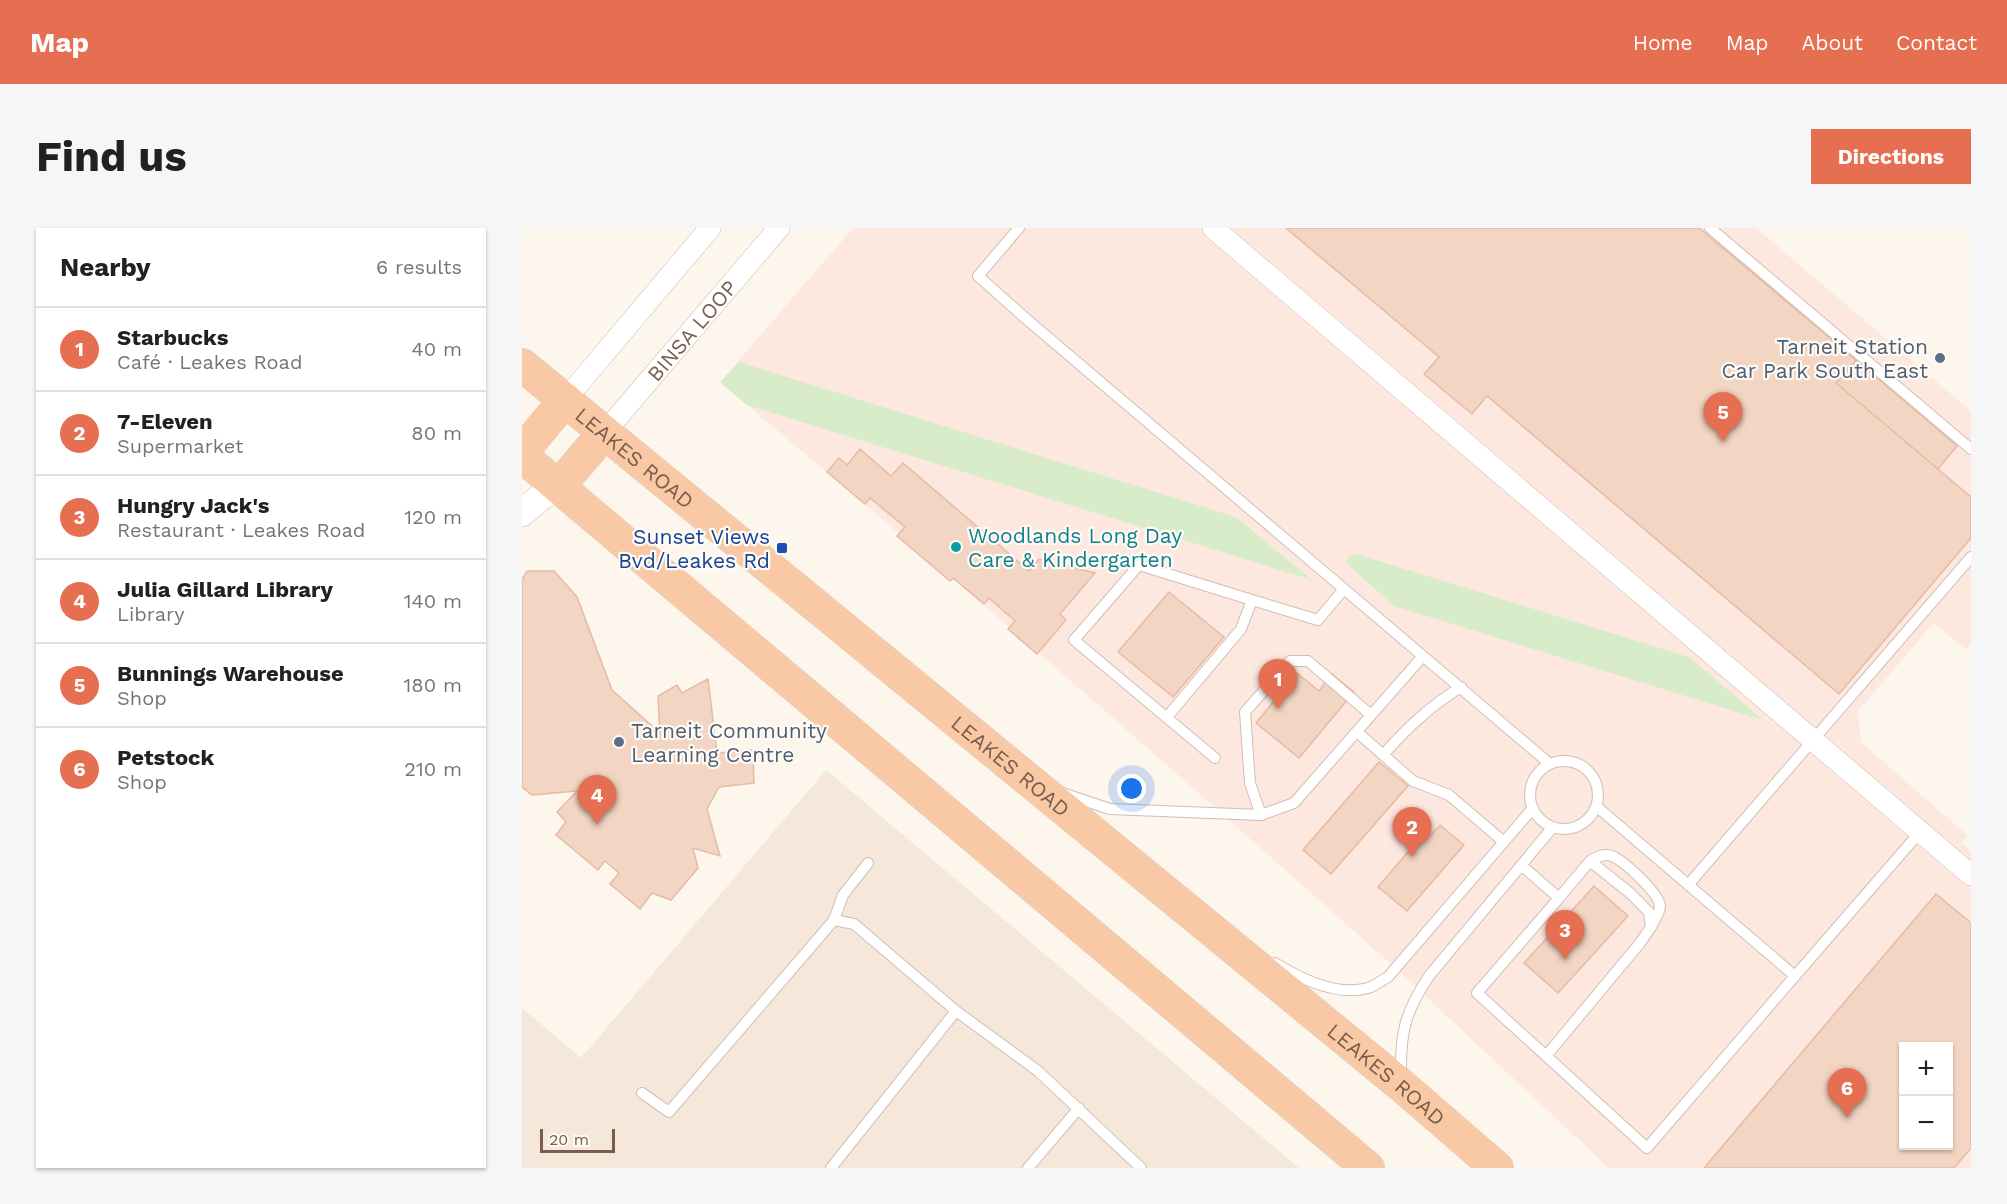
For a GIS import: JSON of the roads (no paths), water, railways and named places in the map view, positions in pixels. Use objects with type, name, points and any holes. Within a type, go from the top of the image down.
[{"type":"highway","name":"LEAKES ROAD","points":[[522,365],[1401,1085],[1497,1168]]},
{"type":"highway","points":[[565,400],[522,454],[1368,1168]]},
{"type":"highway","points":[[559,486],[604,433]]},
{"type":"street","points":[[565,400],[710,228]]},
{"type":"street","name":"BINSA LOOP","points":[[604,433],[779,228]]},
{"type":"street","points":[[1213,228],[1971,875]]},
{"type":"street","points":[[522,513],[542,496],[559,486]]},
{"type":"lane","points":[[1019,228],[978,276],[1550,764]]},
{"type":"lane","points":[[1710,228],[1971,449]]},
{"type":"lane","points":[[1688,885],[1971,557]]},
{"type":"lane","points":[[1215,758],[1074,640],[1139,565],[1318,620],[1344,589]]},
{"type":"lane","points":[[1167,717],[1241,629],[1252,600]]},
{"type":"lane","points":[[1031,782],[1110,808],[1261,815],[1294,803],[1423,656]]},
{"type":"lane","points":[[1261,815],[1250,783],[1245,712],[1290,661],[1308,662],[1371,715]]},
{"type":"lane","points":[[1383,755],[1418,717],[1461,687]]},
{"type":"lane","points":[[1357,732],[1413,781],[1449,795],[1504,842]]},
{"type":"lane","points":[[1562,761],[1574,763],[1584,768],[1592,776],[1596,786],[1598,796],[1591,816],[1574,828],[1563,829],[1543,822],[1531,803],[1530,791],[1534,780],[1541,770],[1550,764],[1562,761]]},
{"type":"lane","points":[[1596,806],[1795,976]]},
{"type":"lane","points":[[1190,912],[1286,970],[1337,991],[1368,988],[1388,977],[1533,808]]},
{"type":"lane","points":[[1401,1085],[1400,1045],[1405,1021],[1415,997],[1429,976],[1553,827]]},
{"type":"lane","points":[[1546,1056],[1640,943],[1660,909],[1659,898],[1652,889],[1613,856],[1605,855],[1590,861],[1477,993],[1546,1056],[1647,1148],[1920,832]]},
{"type":"lane","points":[[1590,861],[1630,893],[1649,912],[1651,927]]},
{"type":"lane","points":[[642,1093],[669,1112],[834,920],[843,895],[868,863]]},
{"type":"lane","points":[[1521,865],[1559,898]]},
{"type":"lane","points":[[834,920],[854,924],[956,1011],[1038,1071],[1141,1168]]},
{"type":"lane","points":[[831,1168],[956,1011]]},
{"type":"lane","points":[[1028,1168],[1079,1108]]},
{"type":"place","name":"Tarneit Station Car Park South East","points":[[1940,358]]},
{"type":"place","name":"Bunnings Warehouse","points":[[1723,442]]},
{"type":"place","name":"Woodlands Long Day Care & Kindergarten","points":[[956,547]]},
{"type":"place","name":"Sunset Views Bvd/Leakes Rd","points":[[782,548]]},
{"type":"place","name":"Starbucks","points":[[1278,709]]},
{"type":"place","name":"Tarneit Community Learning Centre","points":[[619,742]]},
{"type":"place","name":"Julia Gillard Library","points":[[597,825]]},
{"type":"place","name":"7-Eleven","points":[[1412,857]]},
{"type":"place","name":"Hungry Jack's","points":[[1565,960]]},
{"type":"place","name":"Petstock","points":[[1847,1118]]}]
